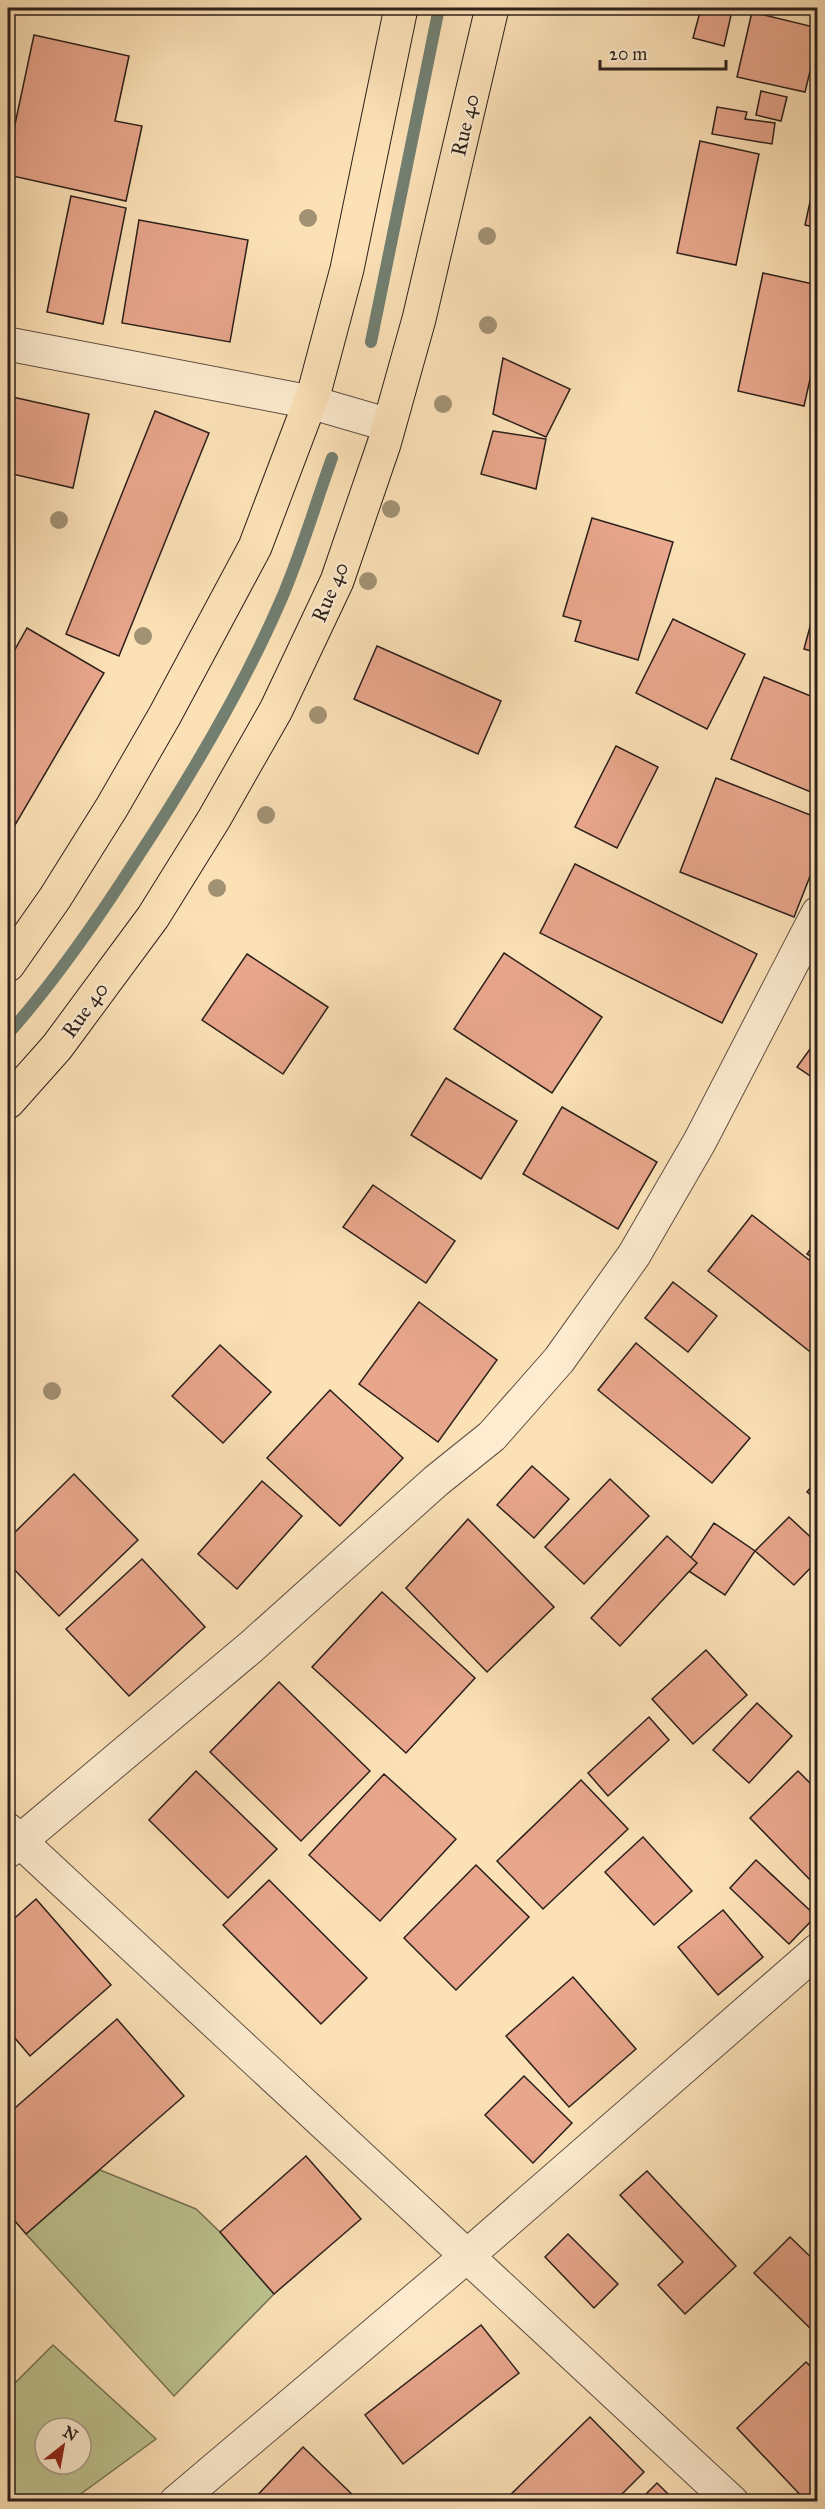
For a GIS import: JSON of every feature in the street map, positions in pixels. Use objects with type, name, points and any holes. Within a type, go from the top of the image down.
[{"type":"main road","points":[[8,965],[56,898],[112,807],[177,694],[255,547],[310,402],[347,268],[401,8]]},
{"type":"main road","name":"Rue 40","points":[[8,1102],[57,1047],[153,917],[214,819],[270,720],[337,581],[389,425],[419,319],[492,8]]},
{"type":"street","points":[[8,344],[310,402],[389,425]]},
{"type":"street","points":[[732,2502],[467,2256],[12,1841],[251,1647],[436,1481],[492,1436],[559,1360],[634,1255],[700,1141],[818,913]]},
{"type":"street","points":[[176,2502],[467,2256],[818,1950]]},
{"type":"green space","points":[[100,2170],[196,2209],[220,2232],[274,2294],[174,2396],[26,2234]]},
{"type":"green space","points":[[53,2345],[156,2439],[71,2501],[8,2501],[8,2390]]},
{"type":"building","points":[[701,8],[732,11],[724,46],[693,38]]},
{"type":"building","points":[[752,12],[818,28],[818,38],[805,92],[737,77]]},
{"type":"building","points":[[34,35],[129,56],[115,121],[142,126],[126,201],[8,175],[8,157]]},
{"type":"building","points":[[761,91],[787,97],[781,121],[756,115]]},
{"type":"building","points":[[717,107],[747,112],[745,119],[775,123],[772,144],[712,134]]},
{"type":"building","points":[[700,141],[759,154],[736,265],[677,253]]},
{"type":"building","points":[[818,165],[818,228],[805,225]]},
{"type":"building","points":[[71,196],[126,208],[103,324],[47,312]]},
{"type":"building","points":[[139,220],[248,240],[230,342],[122,323]]},
{"type":"building","points":[[763,273],[818,285],[818,344],[804,406],[738,391]]},
{"type":"building","points":[[503,358],[570,389],[546,437],[493,414]]},
{"type":"building","points":[[8,396],[89,414],[73,488],[8,473]]},
{"type":"building","points":[[155,411],[209,433],[119,656],[66,634]]},
{"type":"building","points":[[493,431],[546,439],[536,489],[481,474]]},
{"type":"building","points":[[592,518],[673,542],[638,660],[575,641],[581,621],[563,616]]},
{"type":"building","points":[[818,597],[818,653],[804,649]]},
{"type":"building","points":[[673,619],[745,654],[707,729],[636,693]]},
{"type":"building","points":[[27,628],[104,673],[8,837],[8,662]]},
{"type":"building","points":[[377,646],[501,701],[478,754],[354,699]]},
{"type":"building","points":[[764,677],[818,699],[818,795],[731,759]]},
{"type":"building","points":[[616,746],[658,767],[617,848],[575,827]]},
{"type":"building","points":[[716,778],[818,818],[818,856],[794,917],[680,872]]},
{"type":"building","points":[[575,864],[757,954],[722,1023],[540,933]]},
{"type":"building","points":[[504,953],[602,1017],[552,1093],[454,1029]]},
{"type":"building","points":[[247,954],[328,1007],[283,1074],[202,1020]]},
{"type":"building","points":[[818,1038],[818,1081],[797,1067]]},
{"type":"building","points":[[446,1078],[517,1121],[481,1179],[411,1135]]},
{"type":"building","points":[[562,1107],[657,1162],[618,1229],[523,1174]]},
{"type":"building","points":[[373,1185],[455,1241],[426,1283],[343,1227]]},
{"type":"building","points":[[752,1215],[818,1267],[818,1358],[708,1271]]},
{"type":"building","points":[[818,1239],[818,1261],[807,1254]]},
{"type":"building","points":[[673,1282],[717,1316],[688,1352],[645,1318]]},
{"type":"building","points":[[419,1302],[497,1360],[438,1442],[359,1384]]},
{"type":"building","points":[[636,1343],[750,1438],[712,1483],[598,1390]]},
{"type":"building","points":[[220,1345],[271,1392],[223,1443],[172,1396]]},
{"type":"building","points":[[330,1390],[403,1458],[340,1526],[267,1458]]},
{"type":"building","points":[[532,1466],[569,1499],[534,1538],[497,1505]]},
{"type":"building","points":[[74,1474],[138,1540],[59,1616],[8,1563],[8,1539]]},
{"type":"building","points":[[610,1479],[649,1516],[584,1584],[545,1547]]},
{"type":"building","points":[[818,1479],[818,1501],[807,1492]]},
{"type":"building","points":[[262,1481],[302,1516],[237,1589],[198,1554]]},
{"type":"building","points":[[789,1517],[818,1544],[818,1560],[794,1585],[755,1551]]},
{"type":"building","points":[[468,1519],[554,1607],[487,1672],[406,1588]]},
{"type":"building","points":[[714,1523],[755,1551],[725,1595],[684,1568]]},
{"type":"building","points":[[667,1536],[697,1563],[620,1646],[591,1618]]},
{"type":"building","points":[[142,1559],[205,1627],[129,1696],[66,1629]]},
{"type":"building","points":[[382,1592],[475,1678],[406,1753],[312,1667]]},
{"type":"building","points":[[706,1650],[747,1695],[693,1744],[652,1699]]},
{"type":"building","points":[[279,1682],[370,1771],[301,1841],[210,1752]]},
{"type":"building","points":[[757,1703],[792,1736],[749,1783],[713,1750]]},
{"type":"building","points":[[649,1717],[669,1740],[608,1796],[588,1773]]},
{"type":"building","points":[[196,1771],[277,1849],[228,1898],[149,1820]]},
{"type":"building","points":[[798,1771],[818,1791],[816,1886],[750,1818]]},
{"type":"building","points":[[384,1774],[456,1839],[380,1921],[309,1855]]},
{"type":"building","points":[[581,1780],[628,1829],[543,1909],[497,1861]]},
{"type":"building","points":[[643,1837],[692,1891],[654,1925],[605,1872]]},
{"type":"building","points":[[756,1860],[816,1916],[789,1944],[730,1888]]},
{"type":"building","points":[[476,1865],[529,1917],[456,1990],[404,1938]]},
{"type":"building","points":[[269,1880],[367,1978],[321,2024],[223,1925]]},
{"type":"building","points":[[36,1899],[111,1985],[30,2056],[8,2030],[8,1924]]},
{"type":"building","points":[[723,1910],[763,1957],[718,1995],[678,1947]]},
{"type":"building","points":[[573,1977],[636,2049],[569,2107],[506,2036]]},
{"type":"building","points":[[117,2019],[184,2096],[26,2234],[8,2213],[8,2114]]},
{"type":"building","points":[[524,2076],[572,2123],[533,2163],[485,2115]]},
{"type":"building","points":[[306,2156],[361,2219],[274,2294],[220,2232]]},
{"type":"building","points":[[647,2171],[736,2266],[685,2314],[658,2285],[683,2262],[620,2195]]},
{"type":"building","points":[[568,2234],[618,2284],[594,2308],[545,2257]]},
{"type":"building","points":[[790,2237],[818,2264],[818,2336],[754,2273]]},
{"type":"building","points":[[481,2325],[519,2373],[403,2464],[365,2415]]},
{"type":"building","points":[[806,2362],[818,2374],[818,2502],[807,2502],[737,2428]]},
{"type":"building","points":[[590,2417],[644,2472],[614,2502],[503,2502]]},
{"type":"building","points":[[303,2447],[360,2502],[251,2502]]},
{"type":"building","points":[[657,2483],[676,2502],[638,2502]]},
{"type":"waterway","points":[[371,342],[439,8]]},
{"type":"waterway","points":[[8,1034],[60,971],[92,926],[157,827],[215,732],[250,667],[281,600],[332,458]]}]
